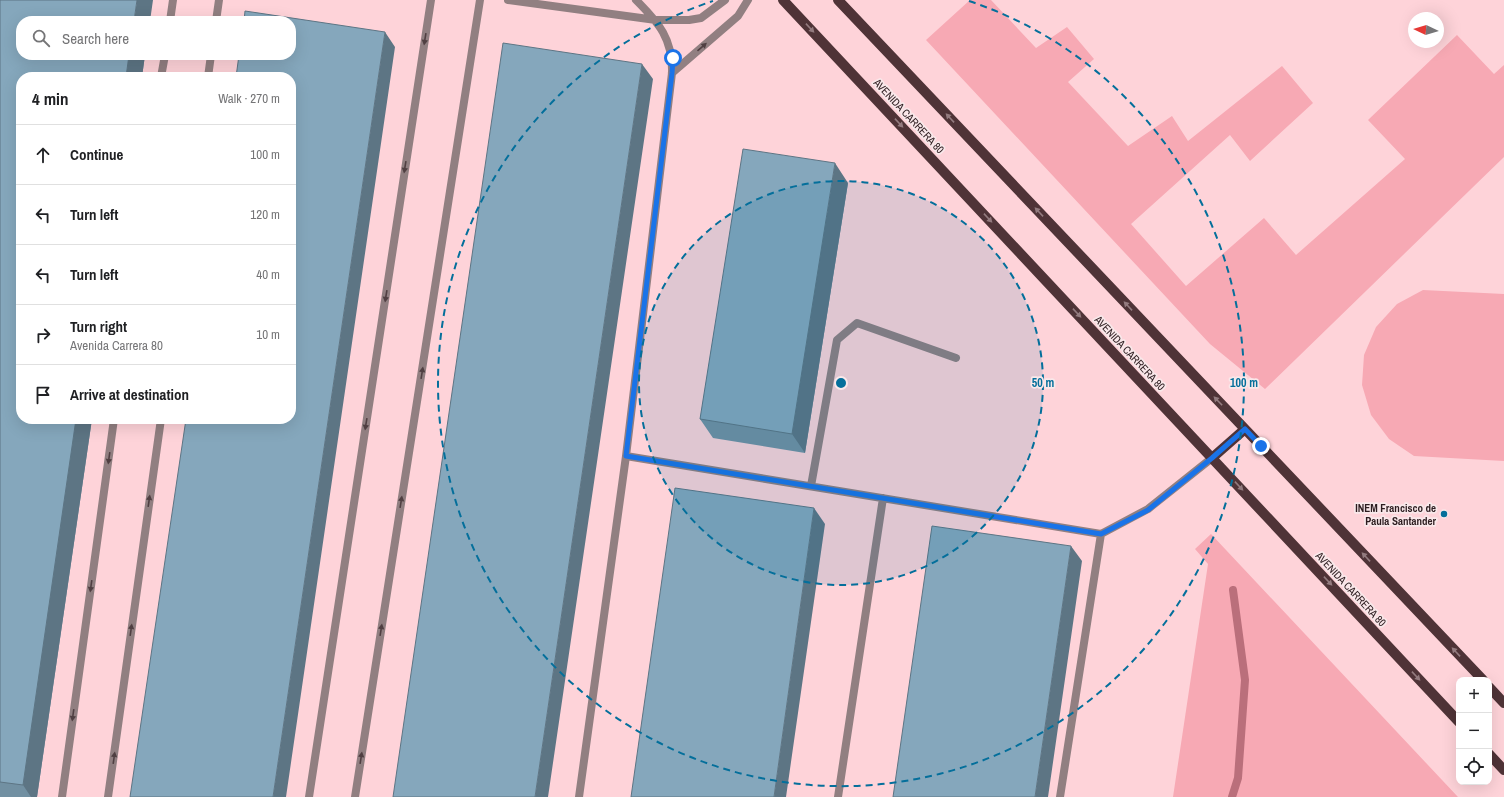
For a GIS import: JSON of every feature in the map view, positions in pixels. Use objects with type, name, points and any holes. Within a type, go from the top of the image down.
[{"type":"main road","name":"AVENIDA CARRERA 80","points":[[783,0],[1456,719]]},
{"type":"main road","points":[[838,0],[1480,677]]},
{"type":"main road","points":[[1212,458],[1245,429]]},
{"type":"main road","points":[[1492,690],[1504,702]]},
{"type":"main road","points":[[1492,757],[1504,770]]},
{"type":"lane","points":[[171,16],[173,0]]},
{"type":"lane","points":[[217,16],[219,0]]},
{"type":"lane","points":[[309,797],[431,0]]},
{"type":"lane","points":[[355,797],[480,0]]},
{"type":"lane","points":[[508,0],[656,20],[689,20],[701,18],[724,0]]},
{"type":"lane","points":[[579,797],[626,456],[672,73],[673,58],[669,45],[656,20],[636,0]]},
{"type":"lane","points":[[672,73],[738,16],[748,0]]},
{"type":"lane","points":[[162,72],[164,60]]},
{"type":"lane","points":[[209,72],[210,60]]},
{"type":"lane","points":[[811,486],[837,340],[857,323],[956,358]]},
{"type":"lane","points":[[62,797],[113,424]]},
{"type":"lane","points":[[108,797],[159,424]]},
{"type":"lane","points":[[626,456],[1101,534],[1148,510],[1212,458]]},
{"type":"lane","points":[[838,797],[883,498]]},
{"type":"lane","points":[[1060,797],[1101,534]]},
{"type":"shaded area","points":[[970,0],[991,0],[1036,48],[1067,27],[1094,59],[1068,82],[1128,146],[1172,116],[1188,141],[1282,66],[1313,103],[1250,161],[1230,135],[1131,224],[1186,286],[1264,218],[1296,255],[1405,159],[1368,120],[1457,35],[1494,74],[1504,65],[1504,157],[1265,389],[1210,344],[926,40]]},
{"type":"shaded area","points":[[1423,290],[1504,294],[1504,461],[1414,456],[1389,439],[1371,415],[1362,385],[1364,355],[1376,327],[1397,304]]},
{"type":"shaded area","points":[[1211,534],[1458,797],[1173,797],[1208,564],[1195,549]]},
{"type":"building","points":[[0,0],[137,0],[135,16],[16,16],[16,60],[128,60],[127,72],[16,72],[16,424],[75,424],[23,785],[0,782]]},
{"type":"building","points":[[245,11],[278,16],[244,16]]},
{"type":"building","points":[[296,19],[385,32],[273,797],[130,797],[185,424],[296,424],[296,72],[237,72],[238,60],[296,60]]},
{"type":"building","points":[[503,43],[642,64],[535,797],[393,797]]},
{"type":"building","points":[[743,149],[835,163],[792,434],[700,419]]},
{"type":"building","points":[[675,488],[814,508],[774,797],[631,797]]},
{"type":"building","points":[[932,526],[1071,546],[1035,797],[893,797]]},
{"type":"waterway","points":[[1232,797],[1238,778],[1245,680],[1233,590]]},
{"type":"place","name":"INEM Francisco de Paula Santander","points":[[1444,514]]},
{"type":"route","points":[[673,58],[626,456],[1101,534],[1148,510],[1245,429],[1261,446]]}]
